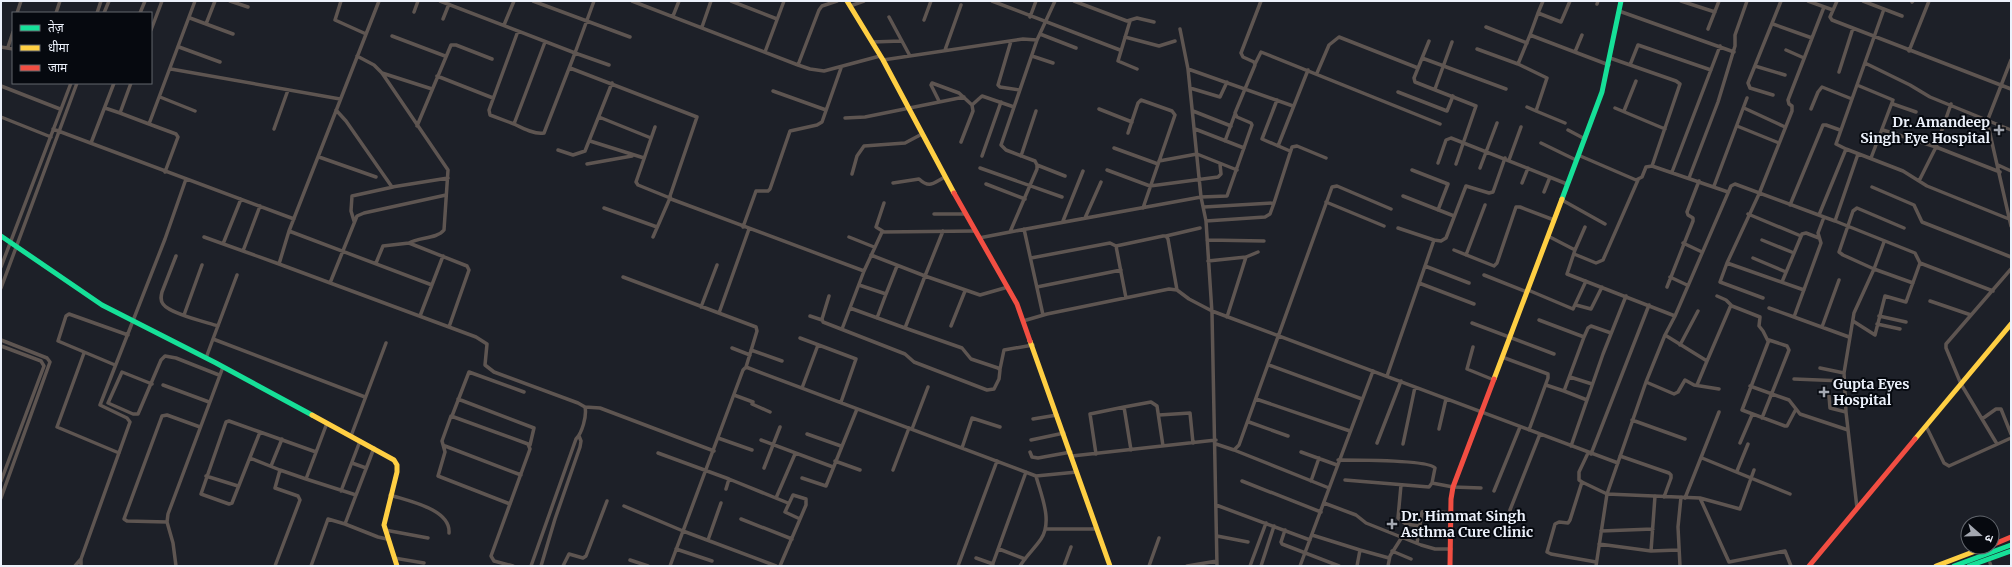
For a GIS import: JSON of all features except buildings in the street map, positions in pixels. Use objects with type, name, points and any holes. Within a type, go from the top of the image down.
[{"type":"main road","points":[[1450,566],[1453,487],[1602,92],[1609,65],[1621,1]]},
{"type":"main road","points":[[849,3],[881,58],[975,231],[1008,287],[1023,321],[1072,454],[1110,566]]},
{"type":"main road","points":[[1,236],[80,291],[394,460],[397,463],[397,472],[385,518],[385,530],[398,566]]},
{"type":"main road","points":[[1809,566],[2011,324]]},
{"type":"main road","points":[[2000,542],[2011,537]]},
{"type":"main road","points":[[1954,566],[2011,545]]},
{"type":"main road","points":[[1969,566],[2011,551]]},
{"type":"main road","points":[[1936,566],[1965,555]]},
{"type":"main road","points":[[1981,566],[1991,564],[2011,555]]},
{"type":"street","points":[[17,12],[21,1]]},
{"type":"street","points":[[56,12],[60,1]]},
{"type":"street","points":[[97,12],[101,1]]},
{"type":"street","points":[[104,12],[109,1]]},
{"type":"street","points":[[140,12],[145,1]]},
{"type":"street","points":[[152,27],[162,1]]},
{"type":"street","points":[[149,124],[171,69],[195,1]]},
{"type":"street","points":[[206,24],[215,1]]},
{"type":"street","points":[[230,1],[248,7]]},
{"type":"street","points":[[341,1],[335,17],[336,21],[366,34]]},
{"type":"street","points":[[279,264],[289,231],[379,1]]},
{"type":"street","points":[[414,12],[418,1]]},
{"type":"street","points":[[440,1],[609,65]]},
{"type":"street","points":[[504,25],[514,1]]},
{"type":"street","points":[[534,1],[586,22],[630,37]]},
{"type":"street","points":[[518,31],[493,98],[489,110],[490,115],[541,134],[544,133],[570,68],[594,1]]},
{"type":"street","points":[[632,1],[798,65],[821,71],[841,68],[881,58],[910,56],[1029,38],[1037,40]]},
{"type":"street","points":[[673,16],[679,1]]},
{"type":"street","points":[[702,27],[711,1]]},
{"type":"street","points":[[731,1],[777,19]]},
{"type":"street","points":[[765,52],[784,1]]},
{"type":"street","points":[[798,65],[819,10],[822,6],[837,1]]},
{"type":"street","points":[[849,3],[864,1]]},
{"type":"street","points":[[924,20],[931,1]]},
{"type":"street","points":[[992,1],[1045,23],[1120,50]]},
{"type":"street","points":[[1003,6],[1004,1]]},
{"type":"street","points":[[1030,17],[1036,1]]},
{"type":"street","points":[[1055,1],[1037,40],[1001,145],[1006,150],[1032,159],[1037,165],[1065,176]]},
{"type":"street","points":[[1074,1],[1130,21],[1137,18],[1154,22]]},
{"type":"street","points":[[1255,65],[1254,62],[1243,57],[1241,53],[1261,1]]},
{"type":"street","points":[[1518,64],[1543,1]]},
{"type":"street","points":[[1538,13],[1561,22],[1570,1]]},
{"type":"street","points":[[1681,1],[1715,12]]},
{"type":"street","points":[[1708,30],[1719,1]]},
{"type":"street","points":[[1689,178],[1718,102],[1734,52],[1735,36],[1747,1]]},
{"type":"street","points":[[1773,95],[1749,86],[1755,66],[1781,1]]},
{"type":"street","points":[[1808,1],[1833,10]]},
{"type":"street","points":[[1763,298],[1720,282],[1748,214],[1759,194],[1792,109],[1788,100],[1812,38],[1822,6],[1822,1]]},
{"type":"street","points":[[1837,1],[1830,19],[1909,51],[2011,89]]},
{"type":"street","points":[[1863,1],[1902,16]]},
{"type":"street","points":[[1909,51],[1929,1]]},
{"type":"street","points":[[443,19],[449,4]]},
{"type":"street","points":[[945,50],[961,5]]},
{"type":"street","points":[[1884,9],[1836,144],[1858,154],[1902,170],[1927,186],[2009,219]]},
{"type":"street","points":[[1619,11],[1734,52]]},
{"type":"street","points":[[889,17],[910,56]]},
{"type":"street","points":[[190,18],[233,34]]},
{"type":"street","points":[[1130,21],[1120,50],[1118,62],[1137,69]]},
{"type":"street","points":[[1772,24],[1812,38]]},
{"type":"street","points":[[1486,26],[1527,43]]},
{"type":"street","points":[[1839,72],[1854,28]]},
{"type":"street","points":[[1180,29],[1188,69],[1206,222],[1212,311],[1216,442],[1217,566]]},
{"type":"street","points":[[1040,34],[1076,48]]},
{"type":"street","points":[[8,48],[12,35]]},
{"type":"street","points":[[1530,35],[1609,65]]},
{"type":"street","points":[[1575,52],[1582,35]]},
{"type":"street","points":[[392,36],[445,56]]},
{"type":"street","points":[[1125,37],[1159,46],[1175,41]]},
{"type":"street","points":[[1317,73],[1329,45],[1339,37],[1418,68]]},
{"type":"street","points":[[872,42],[901,41]]},
{"type":"street","points":[[1011,41],[998,85],[1000,87],[1020,90]]},
{"type":"street","points":[[1428,41],[1414,78],[1415,82],[1476,106],[1456,164]]},
{"type":"street","points":[[514,124],[545,42]]},
{"type":"street","points":[[1435,89],[1452,42]]},
{"type":"street","points":[[417,126],[449,47],[453,44],[492,59]]},
{"type":"street","points":[[1630,65],[1638,45],[1711,70]]},
{"type":"street","points":[[1672,172],[1720,46]]},
{"type":"street","points":[[1,47],[12,49]]},
{"type":"street","points":[[179,47],[220,62]]},
{"type":"street","points":[[1477,49],[1518,64],[1547,78],[1536,111]]},
{"type":"street","points":[[1786,50],[1804,58]]},
{"type":"street","points":[[1225,140],[1260,52],[1317,73],[1440,124]]},
{"type":"street","points":[[357,56],[374,65],[382,73],[448,170],[445,229],[443,232],[409,243],[384,245],[376,263]]},
{"type":"street","points":[[1032,56],[1053,63]]},
{"type":"street","points":[[1422,58],[1506,89]]},
{"type":"street","points":[[1610,58],[1676,80],[1680,84],[1652,166]]},
{"type":"street","points":[[2011,60],[1988,119],[1988,125],[2009,209],[2011,226]]},
{"type":"street","points":[[1865,64],[1910,84],[1930,97],[1988,119],[2011,130]]},
{"type":"street","points":[[1755,66],[1786,75]]},
{"type":"street","points":[[570,68],[698,117],[670,198],[653,237]]},
{"type":"street","points":[[743,227],[756,191],[769,191],[790,131],[818,125],[822,122],[841,68]]},
{"type":"street","points":[[171,69],[340,99]]},
{"type":"street","points":[[1188,69],[1293,106]]},
{"type":"street","points":[[1278,146],[1308,70]]},
{"type":"street","points":[[382,73],[432,89]]},
{"type":"street","points":[[437,76],[493,98]]},
{"type":"street","points":[[1624,111],[1636,81]]},
{"type":"street","points":[[1190,88],[1220,96],[1227,82]]},
{"type":"street","points":[[558,150],[571,154],[581,154],[585,151],[612,83]]},
{"type":"street","points":[[939,101],[932,85],[933,83],[957,92],[972,105],[973,111],[961,142]]},
{"type":"street","points":[[1,267],[71,84]]},
{"type":"street","points":[[1,288],[77,84]]},
{"type":"street","points":[[91,143],[114,84]]},
{"type":"street","points":[[120,113],[131,84]]},
{"type":"street","points":[[1857,85],[1891,99],[1893,104],[1916,112]]},
{"type":"street","points":[[1,86],[60,109]]},
{"type":"street","points":[[1812,109],[1818,92],[1822,87],[1852,99]]},
{"type":"street","points":[[274,130],[288,90]]},
{"type":"street","points":[[773,91],[826,110]]},
{"type":"street","points":[[1398,92],[1446,111],[1453,96]]},
{"type":"street","points":[[972,105],[982,96],[1014,107]]},
{"type":"street","points":[[160,97],[195,111]]},
{"type":"street","points":[[845,118],[865,117],[964,97]]},
{"type":"street","points":[[1714,186],[1747,98]]},
{"type":"street","points":[[1128,133],[1141,100],[1174,113],[1174,117],[1143,208]]},
{"type":"street","points":[[1277,100],[1262,139],[1290,151]]},
{"type":"street","points":[[982,156],[1001,102]]},
{"type":"street","points":[[1871,158],[1893,104]]},
{"type":"street","points":[[1919,182],[1936,147],[1951,104]]},
{"type":"street","points":[[1527,107],[1565,123]]},
{"type":"street","points":[[105,108],[176,134],[178,137],[165,172]]},
{"type":"street","points":[[1099,108],[1132,122]]},
{"type":"street","points":[[1615,108],[1665,129]]},
{"type":"street","points":[[1744,108],[1785,126]]},
{"type":"street","points":[[336,110],[346,121],[393,187]]},
{"type":"street","points":[[1021,156],[1036,111]]},
{"type":"street","points":[[1193,111],[1231,126]]},
{"type":"street","points":[[979,238],[1063,221],[1202,198],[1226,196],[1237,170],[1252,124],[1237,117],[1235,114]]},
{"type":"street","points":[[1,117],[51,137]]},
{"type":"street","points":[[599,117],[651,138]]},
{"type":"street","points":[[1480,168],[1497,123]]},
{"type":"street","points":[[1790,206],[1822,125],[1840,130]]},
{"type":"street","points":[[1737,126],[1779,143]]},
{"type":"street","points":[[654,127],[636,183],[743,227],[864,271]]},
{"type":"street","points":[[1398,228],[1434,240],[1444,240],[1466,186],[1489,193],[1493,192],[1521,127]]},
{"type":"street","points":[[53,129],[294,219]]},
{"type":"street","points":[[1195,129],[1244,148]]},
{"type":"street","points":[[1568,130],[1585,139]]},
{"type":"street","points":[[1882,130],[1936,147],[2000,172]]},
{"type":"street","points":[[852,174],[857,156],[864,146],[905,143],[922,134]]},
{"type":"street","points":[[1438,163],[1448,138],[1464,142],[1567,184]]},
{"type":"street","points":[[590,141],[633,156],[644,158]]},
{"type":"street","points":[[1541,143],[1638,180]]},
{"type":"street","points":[[1206,222],[1266,217],[1270,214],[1292,147],[1297,146],[1326,158]]},
{"type":"street","points":[[1114,148],[1158,162],[1197,154],[1237,170]]},
{"type":"street","points":[[1794,317],[1821,243],[1821,238],[1818,233],[1821,216],[1846,149]]},
{"type":"street","points":[[1835,221],[1858,154]]},
{"type":"street","points":[[587,164],[633,156]]},
{"type":"street","points":[[319,157],[376,177]]},
{"type":"street","points":[[1107,170],[1150,186],[1220,176],[1220,164]]},
{"type":"street","points":[[1010,232],[1025,199],[1037,165]]},
{"type":"street","points":[[1998,165],[2011,171]]},
{"type":"street","points":[[1548,236],[1596,264],[1603,260],[1638,180],[1642,177],[1646,167],[1652,166],[1672,172],[1728,192]]},
{"type":"street","points":[[980,168],[1062,197]]},
{"type":"street","points":[[1522,183],[1528,168]]},
{"type":"street","points":[[1412,170],[1448,184],[1438,210]]},
{"type":"street","points":[[1063,221],[1083,172]]},
{"type":"street","points":[[893,183],[919,179],[927,185],[945,177]]},
{"type":"street","points":[[1544,192],[1550,177]]},
{"type":"street","points":[[354,221],[351,211],[352,196],[393,187],[448,178]]},
{"type":"street","points":[[81,566],[81,559],[130,422],[127,418],[100,405],[134,321],[186,179]]},
{"type":"street","points":[[1667,287],[1693,220],[1687,212],[1700,181]]},
{"type":"street","points":[[1085,218],[1100,182]]},
{"type":"street","points":[[986,184],[1025,199]]},
{"type":"street","points":[[1582,482],[1570,520],[1568,523],[1559,522],[1555,524],[1547,552],[1596,564],[1607,494],[1632,420],[1665,336],[1728,192],[1733,184],[1790,206],[1835,221],[1884,242],[1915,253],[1920,263],[1992,291]]},
{"type":"street","points":[[1234,450],[1240,445],[1249,422],[1332,187],[1335,186],[1391,209]]},
{"type":"street","points":[[1872,187],[1914,205],[1922,222],[2011,257]]},
{"type":"street","points":[[330,283],[342,250],[357,216],[364,213],[446,196]]},
{"type":"street","points":[[1403,196],[1454,216]]},
{"type":"street","points":[[223,244],[240,199]]},
{"type":"street","points":[[1562,200],[1605,224]]},
{"type":"street","points":[[1326,202],[1384,226]]},
{"type":"street","points":[[884,203],[876,227],[884,232],[975,231]]},
{"type":"street","points":[[1204,207],[1274,203]]},
{"type":"street","points":[[1466,255],[1485,204]]},
{"type":"street","points":[[243,251],[260,206]]},
{"type":"street","points":[[1454,250],[1496,265],[1515,210],[1518,206],[1554,220]]},
{"type":"street","points":[[604,208],[658,227]]},
{"type":"street","points":[[1904,228],[1857,208],[1853,211],[1847,226],[1840,248],[1840,254],[1874,269],[1913,283]]},
{"type":"street","points":[[934,214],[966,214]]},
{"type":"street","points":[[1748,214],[1801,236]]},
{"type":"street","points":[[1585,227],[1574,252],[1567,274],[1675,316]]},
{"type":"street","points":[[1031,258],[1110,243],[1116,246],[1200,228]]},
{"type":"street","points":[[719,313],[749,229]]},
{"type":"street","points":[[1024,229],[1043,315]]},
{"type":"street","points":[[289,231],[432,285]]},
{"type":"street","points":[[905,328],[943,231]]},
{"type":"street","points":[[842,329],[874,247],[880,234],[884,232]]},
{"type":"street","points":[[1782,282],[1801,236],[1806,233],[1821,238]]},
{"type":"street","points":[[1166,236],[1177,290]]},
{"type":"street","points":[[204,237],[483,340],[488,347],[485,365],[494,372],[578,402],[585,407],[600,408],[714,450]]},
{"type":"street","points":[[849,237],[874,247]]},
{"type":"street","points":[[1207,240],[1264,241]]},
{"type":"street","points":[[1387,376],[1434,240]]},
{"type":"street","points":[[1762,240],[1794,253]]},
{"type":"street","points":[[1857,508],[1846,412],[1844,372],[1847,363],[1849,337],[1854,313],[1874,269],[1884,242]]},
{"type":"street","points":[[409,243],[465,265],[469,270],[449,327]]},
{"type":"street","points":[[1683,243],[1702,252]]},
{"type":"street","points":[[1116,246],[1126,298]]},
{"type":"street","points":[[1208,261],[1246,257],[1258,252]]},
{"type":"street","points":[[176,256],[166,280],[161,301],[165,307],[218,326]]},
{"type":"street","points":[[420,316],[443,256]]},
{"type":"street","points":[[871,256],[965,291],[983,295],[1008,287]]},
{"type":"street","points":[[1227,317],[1246,257]]},
{"type":"street","points":[[1753,258],[1786,272]]},
{"type":"street","points":[[1727,263],[1804,290]]},
{"type":"street","points":[[1853,321],[1874,336],[1886,295],[1905,302],[1920,263]]},
{"type":"street","points":[[184,315],[202,265]]},
{"type":"street","points":[[702,307],[716,266]]},
{"type":"street","points":[[877,318],[897,266]]},
{"type":"street","points":[[1425,266],[1469,283]]},
{"type":"street","points":[[1997,444],[1961,384],[1946,348],[1946,344],[2011,269]]},
{"type":"street","points":[[1037,287],[1121,270]]},
{"type":"street","points":[[206,358],[237,275]]},
{"type":"street","points":[[1484,275],[1571,309],[1575,308],[1586,281]]},
{"type":"street","points":[[623,277],[757,328],[746,367],[734,395],[670,566]]},
{"type":"street","points":[[1670,277],[1688,285]]},
{"type":"street","points":[[1822,327],[1839,280]]},
{"type":"street","points":[[1419,283],[1474,304]]},
{"type":"street","points":[[859,285],[886,294]]},
{"type":"street","points":[[1576,305],[1591,310],[1602,287]]},
{"type":"street","points":[[1023,321],[1043,315],[1169,289],[1177,290],[1189,299],[1227,317],[1618,463]]},
{"type":"street","points":[[951,326],[965,291]]},
{"type":"street","points":[[822,320],[829,296]]},
{"type":"street","points":[[1571,446],[1592,384],[1626,296]]},
{"type":"street","points":[[1717,296],[1731,304],[1760,316],[1759,326],[1768,341],[1742,410],[1752,415],[1787,426],[1796,409]]},
{"type":"street","points":[[1930,301],[1971,315]]},
{"type":"street","points":[[1697,385],[1731,304]]},
{"type":"street","points":[[1649,305],[1590,453],[1579,472],[1579,480],[1607,494],[1700,498],[1740,508],[1754,470]]},
{"type":"street","points":[[850,308],[962,348],[971,359],[1000,369]]},
{"type":"street","points":[[1769,308],[1849,337]]},
{"type":"street","points":[[1680,345],[1698,311]]},
{"type":"street","points":[[116,365],[58,341],[67,315],[128,335]]},
{"type":"street","points":[[810,316],[905,354],[914,362],[990,391],[994,389],[997,383],[1004,350],[1032,345]]},
{"type":"street","points":[[1879,316],[1906,322]]},
{"type":"street","points":[[1539,320],[1584,337]]},
{"type":"street","points":[[1472,323],[1554,354]]},
{"type":"street","points":[[1877,324],[1900,329]]},
{"type":"street","points":[[1564,391],[1588,328],[1591,326],[1611,333]]},
{"type":"street","points":[[1665,336],[1707,361]]},
{"type":"street","points":[[800,338],[856,359],[841,402]]},
{"type":"street","points":[[213,339],[365,397]]},
{"type":"street","points":[[1,340],[49,360]]},
{"type":"street","points":[[1762,418],[1789,347],[1771,340],[1768,341]]},
{"type":"street","points":[[351,436],[386,343]]},
{"type":"street","points":[[802,388],[818,345]]},
{"type":"street","points":[[1,346],[32,357],[43,363]]},
{"type":"street","points":[[1473,347],[1467,370],[1494,380]]},
{"type":"street","points":[[732,348],[750,355]]},
{"type":"street","points":[[752,350],[782,361]]},
{"type":"street","points":[[84,353],[57,427],[119,453]]},
{"type":"street","points":[[152,384],[122,372],[108,403],[133,414],[138,414],[152,384],[161,360],[165,356],[176,358],[219,375]]},
{"type":"street","points":[[1502,357],[1548,374],[1546,385],[1529,430]]},
{"type":"street","points":[[43,363],[49,360]]},
{"type":"street","points":[[1,498],[50,365],[49,360]]},
{"type":"street","points":[[1,481],[44,366],[43,363]]},
{"type":"street","points":[[1269,365],[1362,399]]},
{"type":"street","points":[[176,566],[173,543],[167,522],[168,514],[222,367]]},
{"type":"street","points":[[746,367],[1036,476],[1077,472]]},
{"type":"street","points":[[1820,368],[1844,372]]},
{"type":"street","points":[[1300,566],[1321,512],[1338,460],[1373,371]]},
{"type":"street","points":[[521,475],[445,446],[442,441],[469,372],[524,392]]},
{"type":"street","points":[[1570,377],[1592,384]]},
{"type":"street","points":[[1794,379],[1844,381]]},
{"type":"street","points":[[1646,382],[1674,394],[1678,392],[1685,380],[1697,385],[1719,389]]},
{"type":"street","points":[[1377,443],[1401,381]]},
{"type":"street","points":[[163,385],[209,402]]},
{"type":"street","points":[[1546,385],[1587,400]]},
{"type":"street","points":[[1750,386],[1792,401],[1800,414],[1848,430]]},
{"type":"street","points":[[893,470],[928,387]]},
{"type":"street","points":[[1404,444],[1415,387]]},
{"type":"street","points":[[734,395],[753,402],[752,404],[770,412]]},
{"type":"street","points":[[1829,396],[1830,408],[1846,412]]},
{"type":"street","points":[[458,398],[534,428],[530,449],[491,556],[494,561],[514,566]]},
{"type":"street","points":[[1256,399],[1350,431]]},
{"type":"street","points":[[1439,429],[1446,399]]},
{"type":"street","points":[[1096,454],[1090,414],[1153,402],[1157,406],[1163,446]]},
{"type":"street","points":[[531,566],[576,440],[579,436],[586,413],[585,407]]},
{"type":"street","points":[[1124,407],[1131,450]]},
{"type":"street","points":[[802,478],[826,486],[835,460],[857,409]]},
{"type":"street","points":[[1982,419],[2000,409],[2011,434]]},
{"type":"street","points":[[1680,566],[1678,550],[1678,515],[1683,498],[1702,458],[1719,412]]},
{"type":"street","points":[[1158,416],[1190,413],[1193,443]]},
{"type":"street","points":[[167,522],[127,521],[124,519],[162,416],[166,415],[200,427]]},
{"type":"street","points":[[1033,419],[1057,415]]},
{"type":"street","points":[[1740,443],[1752,415]]},
{"type":"street","points":[[452,416],[530,445]]},
{"type":"street","points":[[962,448],[972,418],[1000,427]]},
{"type":"street","points":[[1632,420],[1685,440]]},
{"type":"street","points":[[260,432],[231,504],[202,495],[200,491],[227,421],[260,432],[316,452]]},
{"type":"street","points":[[1249,422],[1288,436]]},
{"type":"street","points":[[306,479],[327,423]]},
{"type":"street","points":[[1926,426],[1944,462],[1948,466],[2011,438]]},
{"type":"street","points":[[764,468],[780,427]]},
{"type":"street","points":[[1494,491],[1520,427]]},
{"type":"street","points":[[1031,440],[1064,433]]},
{"type":"street","points":[[806,434],[841,446]]},
{"type":"street","points":[[1510,510],[1540,434]]},
{"type":"street","points":[[541,566],[555,519],[580,447],[581,441],[579,436]]},
{"type":"street","points":[[718,438],[752,450]]},
{"type":"street","points":[[271,466],[282,440]]},
{"type":"street","points":[[761,440],[794,454],[833,467]]},
{"type":"street","points":[[341,490],[360,441]]},
{"type":"street","points":[[15,442],[21,444]]},
{"type":"street","points":[[1030,452],[1032,456],[1038,458],[1072,454],[1096,454],[1163,446],[1216,442],[1329,488]]},
{"type":"street","points":[[1737,471],[1748,444]]},
{"type":"street","points":[[445,446],[438,476],[510,504]]},
{"type":"street","points":[[345,524],[374,448]]},
{"type":"street","points":[[1301,452],[1337,465]]},
{"type":"street","points":[[658,453],[730,479],[788,503]]},
{"type":"street","points":[[776,498],[794,454]]},
{"type":"street","points":[[1620,456],[1669,473],[1671,475],[1664,497]]},
{"type":"street","points":[[250,458],[280,470],[356,495]]},
{"type":"street","points":[[1311,481],[1319,458]]},
{"type":"street","points":[[1702,458],[1752,477],[1790,494]]},
{"type":"street","points":[[835,460],[860,470]]},
{"type":"street","points":[[1338,460],[1431,464],[1435,468],[1432,483],[1429,487],[1345,480]]},
{"type":"street","points":[[958,566],[997,461]]},
{"type":"street","points":[[352,463],[366,468]]},
{"type":"street","points":[[275,566],[300,500],[298,496],[276,488],[280,470]]},
{"type":"street","points":[[976,558],[993,565],[1026,472]]},
{"type":"street","points":[[206,476],[238,486]]},
{"type":"street","points":[[1020,566],[1041,539],[1046,529],[1046,513],[1036,476]]},
{"type":"street","points":[[726,489],[730,479]]},
{"type":"street","points":[[1242,481],[1321,512]]},
{"type":"street","points":[[1432,483],[1453,487],[1481,488]]},
{"type":"street","points":[[1401,485],[1398,518],[1406,524],[1419,526]]},
{"type":"street","points":[[390,495],[438,513],[448,522],[449,533]]},
{"type":"street","points":[[780,566],[800,519],[806,500],[793,495],[785,512],[800,519]]},
{"type":"street","points":[[1651,551],[1655,496]]},
{"type":"street","points":[[1700,498],[1729,562],[1785,551],[1790,566]]},
{"type":"street","points":[[563,566],[569,554],[583,558],[586,556],[607,501]]},
{"type":"street","points":[[708,540],[721,503]]},
{"type":"street","points":[[1324,503],[1356,515],[1366,523],[1417,543],[1435,549],[1451,549]]},
{"type":"street","points":[[1216,505],[1310,540]]},
{"type":"street","points":[[624,506],[683,531],[776,566]]},
{"type":"street","points":[[1417,543],[1421,516],[1424,510],[1451,513]]},
{"type":"street","points":[[311,566],[328,519],[387,539]]},
{"type":"street","points":[[742,519],[792,539]]},
{"type":"street","points":[[1250,566],[1266,523]]},
{"type":"street","points":[[1260,566],[1274,526]]},
{"type":"street","points":[[1601,531],[1653,528]]},
{"type":"street","points":[[1046,529],[1097,529]]},
{"type":"street","points":[[385,530],[428,538]]},
{"type":"street","points":[[1285,530],[1281,542],[1282,544],[1338,566]]},
{"type":"street","points":[[1312,535],[1388,558]]},
{"type":"street","points":[[1216,536],[1248,542]]},
{"type":"street","points":[[1388,566],[1388,558],[1402,537]]},
{"type":"street","points":[[1149,566],[1160,538]]},
{"type":"street","points":[[1599,544],[1651,551],[1678,550]]},
{"type":"street","points":[[1064,566],[1071,548]]},
{"type":"street","points":[[676,549],[712,562]]},
{"type":"street","points":[[999,549],[1025,559]]},
{"type":"street","points":[[1357,566],[1360,550]]},
{"type":"street","points":[[1392,551],[1411,559]]},
{"type":"street","points":[[394,558],[424,563]]},
{"type":"street","points":[[75,566],[81,559]]},
{"type":"street","points":[[630,560],[648,566]]},
{"type":"street","points":[[1187,566],[1217,561]]},
{"type":"traffic: fast","points":[[1562,199],[1602,92],[1621,1]]},
{"type":"traffic: fast","points":[[1,236],[102,305],[216,363],[312,415]]},
{"type":"traffic: fast","points":[[1954,566],[2011,545]]},
{"type":"traffic: fast","points":[[1969,566],[2011,551]]},
{"type":"traffic: slow","points":[[847,1],[883,60],[954,193]]},
{"type":"traffic: slow","points":[[1494,379],[1562,199]]},
{"type":"traffic: slow","points":[[1915,439],[2011,324]]},
{"type":"traffic: slow","points":[[1030,341],[1110,566]]},
{"type":"traffic: slow","points":[[312,415],[394,460],[397,465],[397,472],[384,525],[397,566]]},
{"type":"traffic: slow","points":[[1936,566],[1965,555]]},
{"type":"traffic: jam","points":[[954,193],[1017,304],[1030,341]]},
{"type":"traffic: jam","points":[[1450,566],[1451,499],[1453,487],[1494,379]]},
{"type":"traffic: jam","points":[[1809,566],[1915,439]]},
{"type":"traffic: jam","points":[[2000,542],[2011,537]]},
{"type":"place","name":"Dr. Amandeep Singh Eye Hospital","points":[[1999,130]]},
{"type":"place","name":"Gupta Eyes Hospital","points":[[1824,392]]},
{"type":"place","name":"Dr. Himmat Singh Asthma Cure Clinic","points":[[1392,524]]}]
